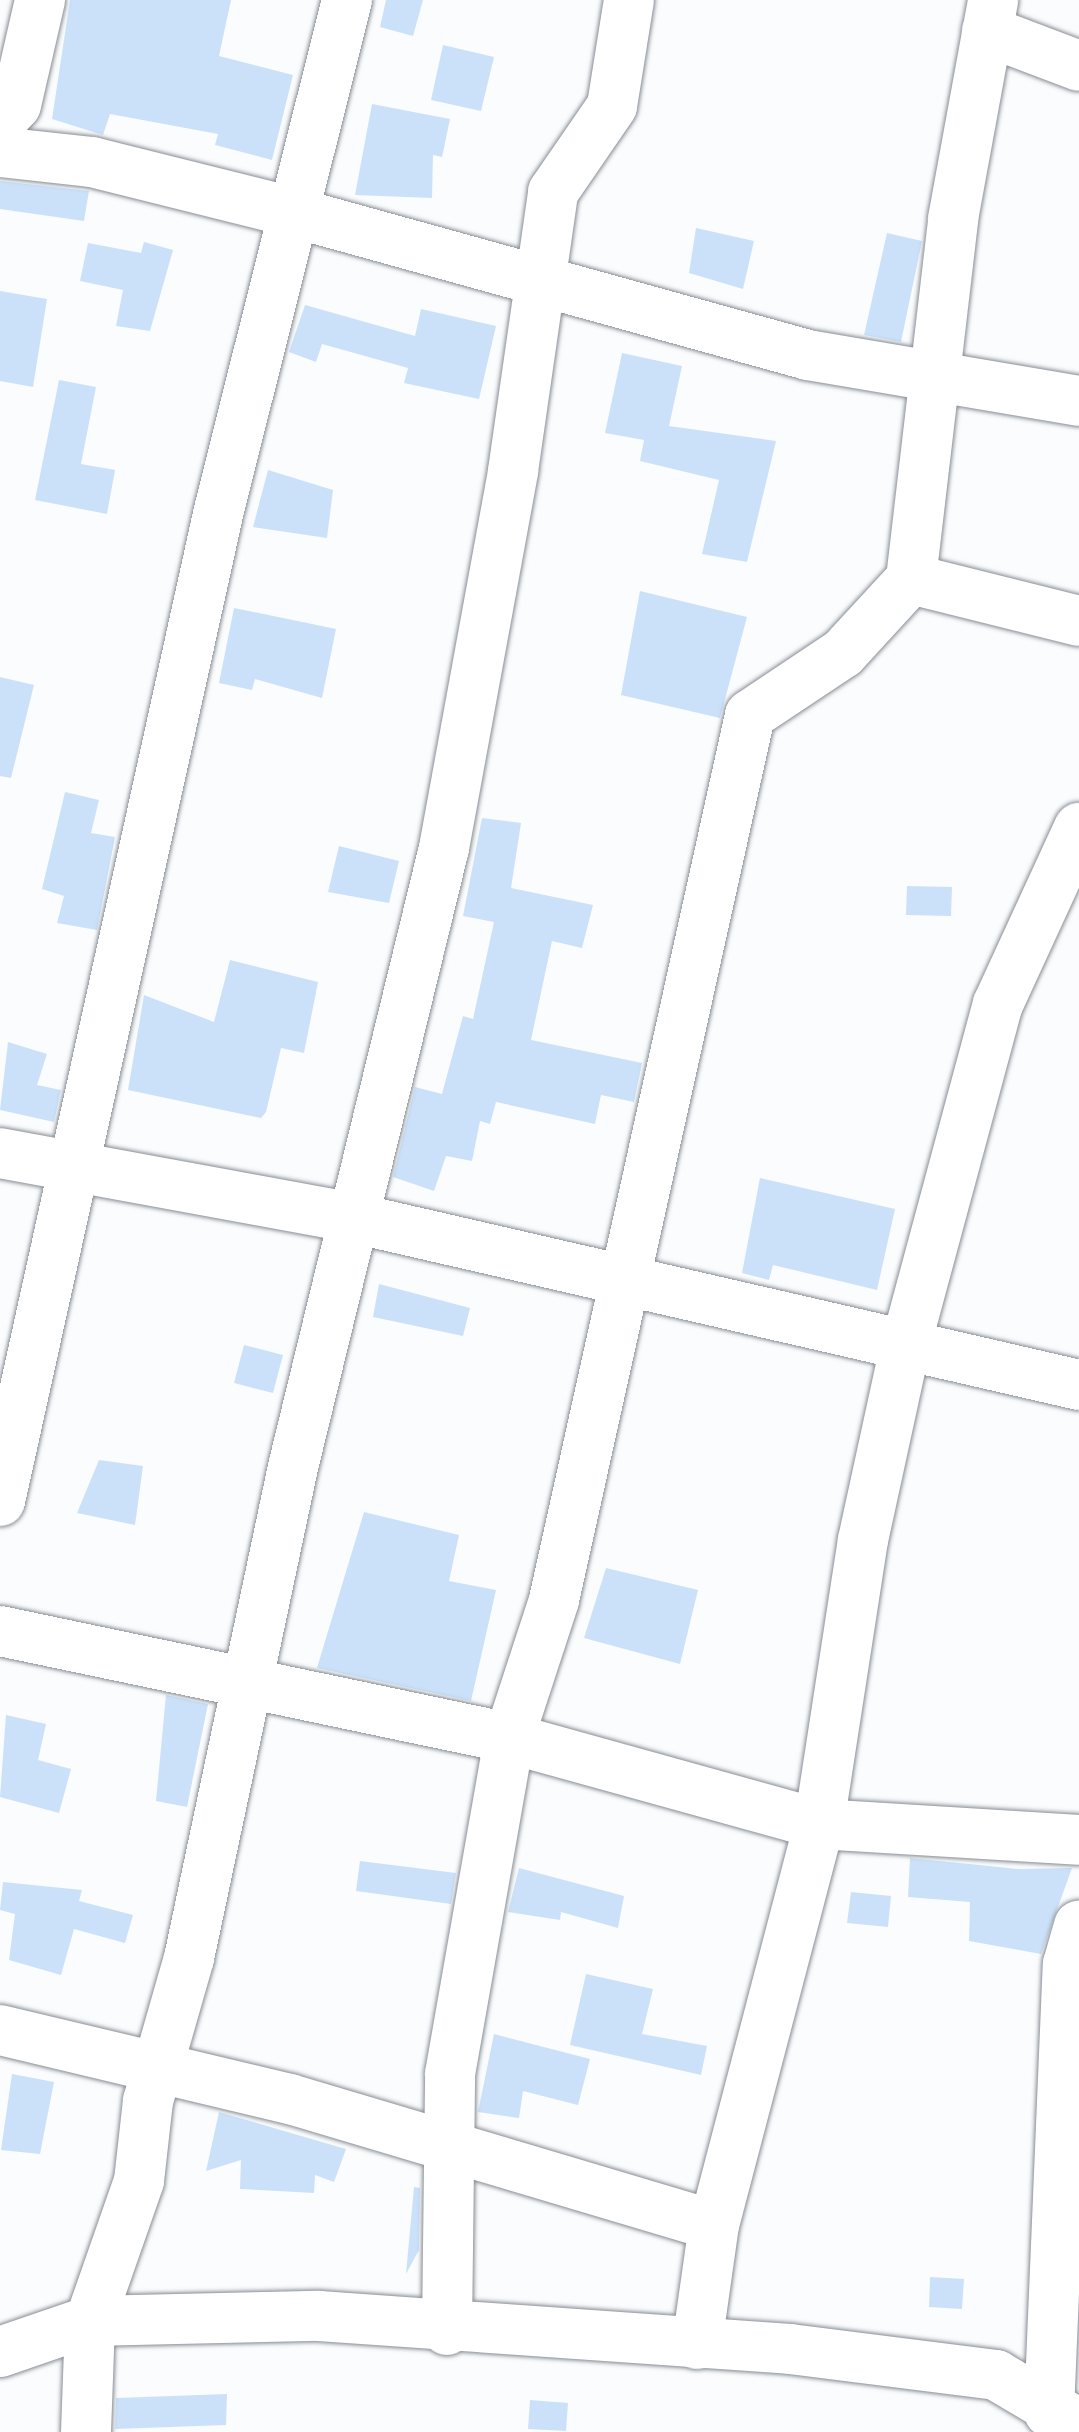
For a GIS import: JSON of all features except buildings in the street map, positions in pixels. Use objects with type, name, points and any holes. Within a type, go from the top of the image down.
[{"type":"street","points":[[0,122],[16,104],[40,0]]},
{"type":"street","points":[[0,1501],[70,1168],[292,212],[347,0]]},
{"type":"street","points":[[86,2432],[90,2321],[140,2182],[158,2066],[188,1958],[244,1685],[444,848],[513,471],[553,192],[612,106],[630,0]]},
{"type":"street","points":[[446,2330],[450,2074],[509,1738],[554,1600],[750,715],[843,653],[911,579],[933,379],[990,15],[1079,66]]},
{"type":"street","points":[[0,152],[92,162],[292,212],[808,355],[1079,401]]},
{"type":"street","points":[[911,579],[1079,621]]},
{"type":"street","points":[[697,2344],[714,2225],[819,1824],[863,1540],[905,1348],[998,1004],[1079,828]]},
{"type":"street","points":[[0,1153],[354,1218],[1079,1386]]},
{"type":"street","points":[[0,1631],[509,1738],[819,1824],[1079,1840]]},
{"type":"street","points":[[1064,2418],[1068,1964],[1079,1926]]},
{"type":"street","points":[[0,2030],[158,2066],[449,2144],[714,2225]]},
{"type":"street","points":[[0,2352],[90,2321],[302,2315],[446,2330],[697,2344],[996,2375],[1064,2418]]}]
